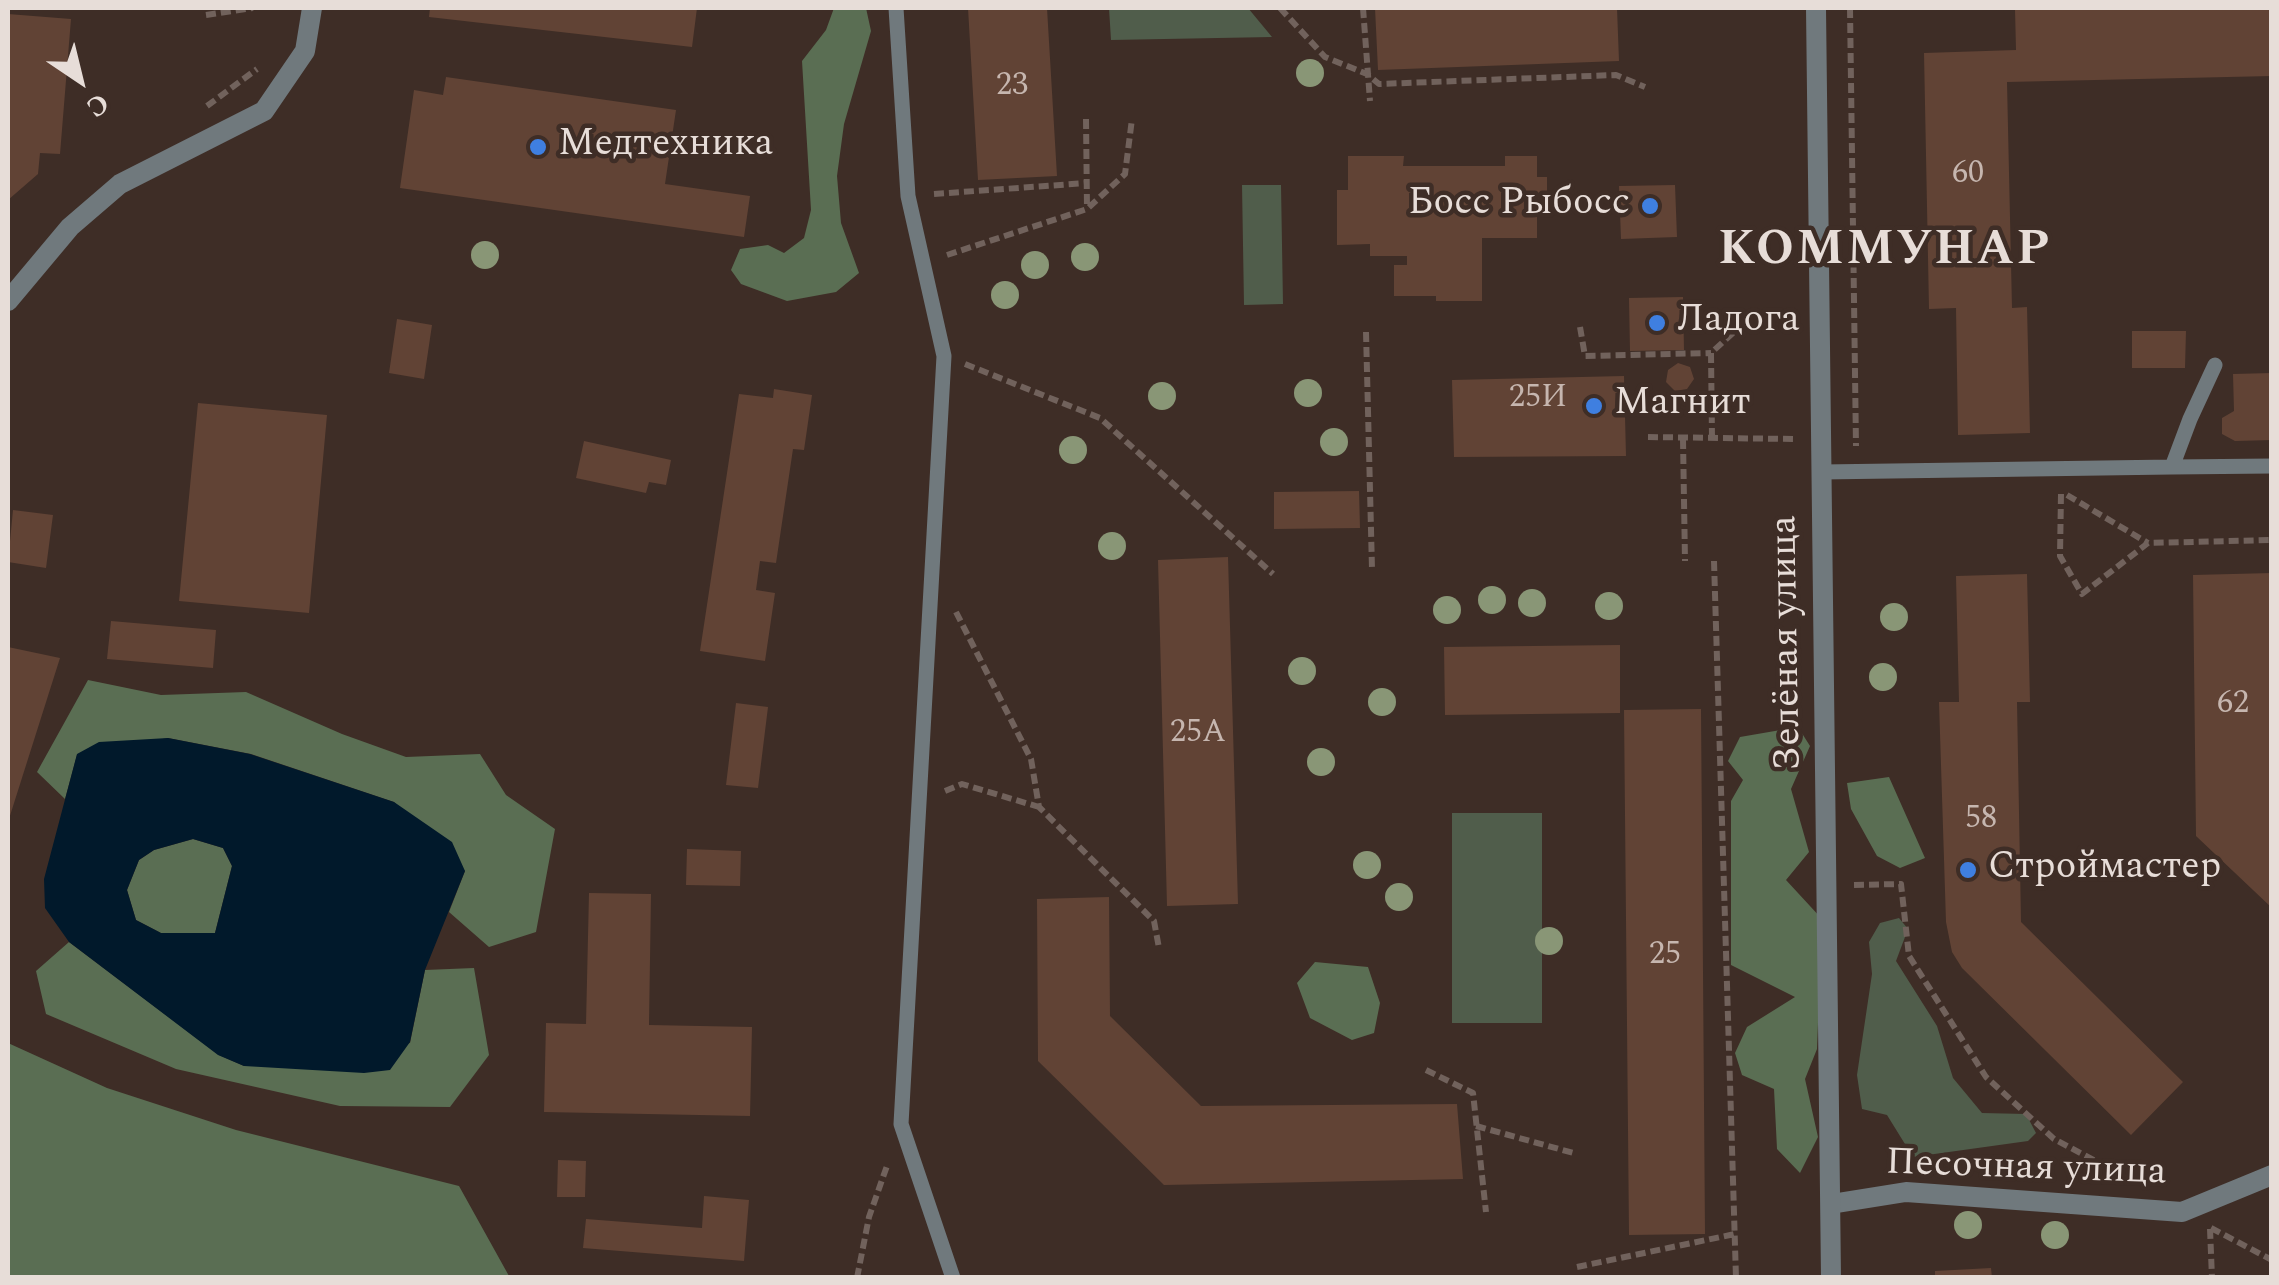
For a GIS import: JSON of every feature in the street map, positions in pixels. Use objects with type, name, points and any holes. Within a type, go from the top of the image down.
[{"type":"street","points":[[8,301],[70,227],[120,184],[264,111],[304,50],[312,8]]},
{"type":"street","name":"Зелёная улица","points":[[1816,8],[1831,1278]]},
{"type":"street","name":"Песочная улица","points":[[1831,1204],[1906,1192],[2182,1212],[2272,1175]]},
{"type":"lane","points":[[896,8],[908,196],[944,356],[902,1124],[953,1278]]},
{"type":"lane","points":[[2172,467],[2216,365]]},
{"type":"lane","points":[[1822,472],[2272,466]]},
{"type":"path","points":[[206,15],[253,8]]},
{"type":"path","points":[[1280,8],[1326,57],[1367,74],[1379,84],[1616,75],[1646,87]]},
{"type":"path","points":[[1362,8],[1370,101]]},
{"type":"path","points":[[1850,8],[1856,471]]},
{"type":"path","points":[[1086,119],[1087,209]]},
{"type":"path","points":[[922,263],[1087,209],[1125,174],[1132,119]]},
{"type":"path","points":[[908,196],[1087,183]]},
{"type":"path","points":[[1580,327],[1585,356],[1711,353],[1735,330]]},
{"type":"path","points":[[1366,332],[1372,569]]},
{"type":"path","points":[[1711,353],[1712,438]]},
{"type":"path","points":[[944,356],[1100,418],[1274,574]]},
{"type":"path","points":[[1648,436],[1800,439]]},
{"type":"path","points":[[1683,439],[1685,562]]},
{"type":"path","points":[[2062,468],[2060,556],[2082,594],[2148,542]]},
{"type":"path","points":[[2061,492],[2148,542],[2272,540]]},
{"type":"path","points":[[1714,562],[1736,1278]]},
{"type":"path","points":[[932,566],[1031,759],[1039,808]]},
{"type":"path","points":[[919,800],[962,784],[1039,808],[1154,920],[1158,948]]},
{"type":"path","points":[[1827,886],[1901,884],[1909,956],[1986,1077],[2054,1139],[2132,1181]]},
{"type":"path","points":[[1426,1070],[1472,1092],[1486,1212]]},
{"type":"path","points":[[856,1278],[869,1217],[902,1124]]},
{"type":"path","points":[[1476,1126],[1576,1154]]},
{"type":"path","points":[[2182,1212],[2272,1260]]},
{"type":"path","points":[[2210,1227],[2212,1278]]},
{"type":"path","points":[[1577,1266],[1735,1234]]},
{"type":"green space","points":[[834,8],[866,8],[871,31],[844,124],[837,176],[841,223],[859,273],[836,292],[787,301],[741,284],[731,270],[740,249],[768,245],[784,253],[804,238],[811,210],[802,61],[826,30]]},
{"type":"green space","points":[[1109,8],[1248,8],[1272,37],[1111,40]]},
{"type":"green space","points":[[1242,185],[1281,185],[1283,304],[1244,305]]},
{"type":"green space","points":[[88,680],[161,695],[246,692],[406,757],[480,754],[506,795],[555,829],[536,932],[489,947],[449,912],[465,871],[394,802],[251,754],[168,738],[77,755],[65,799],[37,772]]},
{"type":"green space","points":[[1798,727],[1810,746],[1791,789],[1809,852],[1786,880],[1822,919],[1817,1049],[1805,1079],[1818,1137],[1800,1173],[1777,1149],[1774,1089],[1742,1075],[1735,1053],[1747,1027],[1795,997],[1731,965],[1731,801],[1743,780],[1728,761],[1740,737]]},
{"type":"green space","points":[[1889,777],[1925,858],[1900,868],[1877,856],[1851,809],[1847,783]]},
{"type":"green space","points":[[1452,813],[1542,813],[1542,1023],[1452,1023]]},
{"type":"green space","points":[[193,839],[223,848],[232,866],[215,933],[161,933],[136,920],[127,890],[139,860],[154,850]]},
{"type":"green space","points":[[1899,918],[1908,929],[1896,961],[1937,1026],[1953,1078],[1982,1113],[2026,1114],[2036,1133],[2028,1141],[1913,1157],[1887,1115],[1862,1109],[1857,1075],[1872,974],[1869,942],[1880,923]]},
{"type":"green space","points":[[69,942],[219,1055],[244,1066],[410,1043],[425,970],[474,968],[489,1055],[450,1107],[340,1106],[176,1069],[46,1014],[36,971]]},
{"type":"green space","points":[[1315,962],[1368,967],[1380,1003],[1374,1033],[1352,1040],[1310,1018],[1297,983]]},
{"type":"green space","points":[[8,1043],[107,1088],[236,1130],[459,1186],[509,1276],[8,1277]]},
{"type":"water","points":[[168,738],[250,754],[394,802],[452,842],[465,871],[425,970],[410,1042],[390,1070],[364,1073],[244,1066],[218,1055],[69,942],[45,908],[44,879],[77,754],[99,742]],"holes":[[[193,839],[223,848],[232,866],[215,933],[161,933],[136,920],[127,890],[139,860],[154,850]]]},
{"type":"building","points":[[430,8],[697,8],[692,47],[429,17]]},
{"type":"building","points":[[968,8],[1047,8],[1057,176],[978,180]]},
{"type":"building","points":[[1375,8],[1617,8],[1619,61],[1378,70]]},
{"type":"building","points":[[2272,8],[2272,76],[2007,82],[2012,308],[2027,307],[2030,433],[1958,435],[1956,308],[1929,309],[1924,53],[2016,50],[2015,9]]},
{"type":"building","points":[[8,14],[71,19],[60,154],[40,153],[38,174],[8,200]]},
{"type":"building","name":"Медтехника","points":[[446,77],[676,110],[665,184],[750,196],[744,237],[400,188],[414,90],[443,95]]},
{"type":"building","points":[[1348,156],[1404,156],[1403,166],[1505,166],[1505,156],[1537,156],[1537,177],[1547,177],[1547,214],[1537,214],[1537,238],[1482,238],[1482,301],[1394,296],[1394,265],[1407,265],[1407,256],[1370,256],[1370,244],[1337,245],[1337,190],[1348,190]]},
{"type":"building","points":[[1675,185],[1677,237],[1621,239],[1619,186]]},
{"type":"building","points":[[1683,297],[1684,350],[1630,351],[1629,298]]},
{"type":"building","points":[[397,319],[432,325],[424,379],[389,373]]},
{"type":"building","points":[[2132,331],[2186,331],[2185,368],[2132,368]]},
{"type":"building","points":[[1678,363],[1690,367],[1694,379],[1687,389],[1675,391],[1666,382],[1668,370]]},
{"type":"building","points":[[2272,373],[2272,440],[2235,441],[2222,434],[2222,418],[2234,411],[2233,374]]},
{"type":"building","points":[[1624,376],[1626,456],[1454,457],[1452,380]]},
{"type":"building","points":[[774,389],[812,395],[804,450],[793,449],[776,563],[760,561],[756,590],[775,593],[765,661],[700,651],[739,394],[773,398]]},
{"type":"building","points":[[198,403],[327,415],[309,613],[179,601]]},
{"type":"building","points":[[584,441],[671,460],[666,485],[649,482],[646,493],[576,478]]},
{"type":"building","points":[[1359,491],[1360,528],[1274,529],[1274,492]]},
{"type":"building","points":[[13,510],[53,515],[46,568],[8,562]]},
{"type":"building","points":[[1228,557],[1238,904],[1167,906],[1158,560]]},
{"type":"building","points":[[2272,573],[2272,908],[2196,836],[2193,575]]},
{"type":"building","points":[[2027,574],[2030,702],[2017,702],[2021,922],[2183,1082],[2131,1135],[1962,968],[1952,952],[1946,922],[1939,702],[1959,702],[1956,576]]},
{"type":"building","points":[[111,621],[216,630],[213,668],[107,659]]},
{"type":"building","points":[[1620,645],[1620,713],[1445,715],[1444,647]]},
{"type":"building","points":[[8,647],[60,658],[8,822]]},
{"type":"building","points":[[736,703],[768,707],[758,788],[726,785]]},
{"type":"building","points":[[1701,709],[1705,1234],[1629,1235],[1624,710]]},
{"type":"building","points":[[687,849],[741,851],[740,886],[686,885]]},
{"type":"building","points":[[589,893],[651,894],[649,1025],[752,1027],[750,1116],[544,1112],[546,1023],[586,1024]]},
{"type":"building","points":[[1109,897],[1110,1016],[1201,1106],[1457,1104],[1463,1179],[1164,1185],[1038,1061],[1037,899]]},
{"type":"building","points":[[558,1160],[586,1161],[585,1197],[557,1197]]},
{"type":"building","points":[[704,1196],[749,1200],[744,1261],[583,1248],[586,1219],[702,1228]]},
{"type":"building","points":[[1991,1268],[1992,1278],[1935,1278],[1935,1271]]},
{"type":"place","name":"Медтехника","points":[[538,147]]},
{"type":"place","name":"Босс Рыбосс","points":[[1650,206]]},
{"type":"place","name":"Ладога","points":[[1657,323]]},
{"type":"place","name":"Магнит","points":[[1594,406]]},
{"type":"place","name":"Строймастер","points":[[1968,870]]},
{"type":"district","name":"КОММУНАР","points":[[1885,254]]}]
